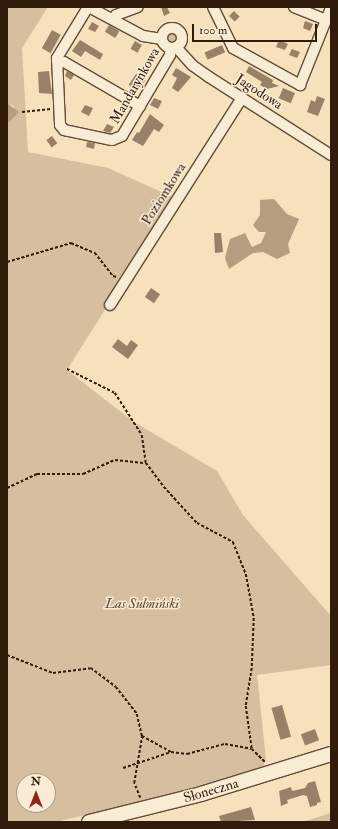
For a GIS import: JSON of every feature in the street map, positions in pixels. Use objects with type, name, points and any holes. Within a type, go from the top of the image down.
[{"type":"street","points":[[89,7],[143,36],[162,39]]},
{"type":"street","name":"Mandarynkowa","points":[[89,7],[59,55],[57,61],[60,125],[64,130],[112,140],[122,136],[174,48]]},
{"type":"street","points":[[113,19],[116,15],[138,7]]},
{"type":"street","points":[[213,7],[233,48],[299,85],[302,84],[331,8]]},
{"type":"street","points":[[294,7],[326,20]]},
{"type":"street","points":[[169,29],[178,31],[182,40],[174,48],[164,45],[162,39],[164,33],[169,29]]},
{"type":"street","name":"Jagodowa","points":[[174,48],[192,65],[331,155]]},
{"type":"street","points":[[57,61],[64,62],[140,106]]},
{"type":"street","name":"Poziomkowa","points":[[110,305],[242,98]]},
{"type":"street","name":"Słoneczna","points":[[89,822],[201,794],[331,754]]},
{"type":"path","points":[[22,112],[59,109]]},
{"type":"path","points":[[7,262],[71,243],[94,253],[113,276],[126,280]]},
{"type":"path","points":[[67,370],[115,393],[142,435],[146,463],[197,523],[233,542],[246,574],[254,618],[252,668],[246,706],[252,749]]},
{"type":"path","points":[[7,488],[37,474],[83,474],[115,460],[146,463]]},
{"type":"path","points":[[7,655],[53,673],[91,668],[116,687],[137,714],[142,736],[134,783],[144,808]]},
{"type":"path","points":[[142,736],[171,752],[187,754],[225,744],[252,749],[275,771]]},
{"type":"path","points":[[123,768],[171,752]]},
{"type":"green space","name":"Las Sulmiński","points":[[7,7],[48,7],[22,48],[28,152],[108,168],[175,198],[67,370],[134,422],[217,471],[243,515],[331,616],[331,665],[257,675],[266,759],[263,767],[171,794],[56,822],[7,822],[7,122],[9,122],[14,106],[7,103]]},
{"type":"green space","points":[[171,33],[176,38],[171,43],[166,38]]},
{"type":"green space","points":[[331,813],[331,822],[302,822]]},
{"type":"shaded area","points":[[7,103],[19,112],[9,122],[7,122]]},
{"type":"shaded area","points":[[274,199],[287,214],[299,219],[288,244],[290,253],[277,259],[263,252],[253,253],[229,269],[225,258],[230,239],[245,233],[252,247],[261,243],[266,232],[259,232],[253,225],[260,215],[260,200]]},
{"type":"building","points":[[161,7],[167,7],[170,13],[164,16]]},
{"type":"building","points":[[234,11],[240,17],[235,22],[229,16]]},
{"type":"building","points":[[305,21],[313,24],[310,31],[303,28]]},
{"type":"building","points":[[92,22],[99,26],[95,32],[88,29]]},
{"type":"building","points":[[109,25],[119,31],[115,38],[105,32]]},
{"type":"building","points":[[52,30],[61,35],[51,53],[42,48]]},
{"type":"building","points":[[80,40],[103,54],[100,60],[85,51],[81,57],[72,51]]},
{"type":"building","points":[[279,40],[288,44],[285,50],[276,47]]},
{"type":"building","points":[[135,41],[142,45],[137,53],[130,49]]},
{"type":"building","points":[[222,45],[225,52],[208,60],[205,52]]},
{"type":"building","points":[[292,49],[300,52],[297,58],[289,55]]},
{"type":"building","points":[[249,66],[273,80],[272,83],[279,86],[267,89],[260,85],[262,82],[246,72]]},
{"type":"building","points":[[176,68],[191,77],[178,92],[172,88],[177,78],[172,75]]},
{"type":"building","points":[[49,71],[52,94],[39,93],[38,72]]},
{"type":"building","points":[[67,71],[74,75],[71,80],[65,76]]},
{"type":"building","points":[[136,74],[145,80],[138,91],[129,85]]},
{"type":"building","points":[[283,88],[295,93],[291,103],[279,98]]},
{"type":"building","points":[[317,96],[325,99],[318,116],[307,112],[311,100],[315,102]]},
{"type":"building","points":[[154,98],[162,101],[158,109],[150,105]]},
{"type":"building","points":[[85,105],[93,108],[89,116],[81,112]]},
{"type":"building","points":[[150,114],[164,125],[159,132],[154,129],[143,146],[132,140],[137,132],[139,133]]},
{"type":"building","points":[[107,124],[114,127],[110,133],[103,131]]},
{"type":"building","points":[[52,136],[57,143],[52,147],[46,140]]},
{"type":"building","points":[[87,142],[95,143],[94,149],[86,147]]},
{"type":"building","points":[[214,233],[221,233],[223,252],[215,253]]},
{"type":"building","points":[[151,288],[160,294],[154,303],[145,297]]},
{"type":"building","points":[[118,339],[127,346],[131,340],[138,345],[128,359],[112,347]]},
{"type":"building","points":[[282,705],[291,737],[281,740],[271,708]]},
{"type":"building","points":[[315,729],[319,740],[305,745],[301,734]]},
{"type":"building","points":[[315,781],[321,802],[317,803],[317,805],[310,807],[307,796],[303,795],[287,800],[288,803],[281,806],[279,791],[291,787],[292,791],[305,788],[308,783]]},
{"type":"building","points":[[251,807],[255,820],[221,822],[219,816]]}]
